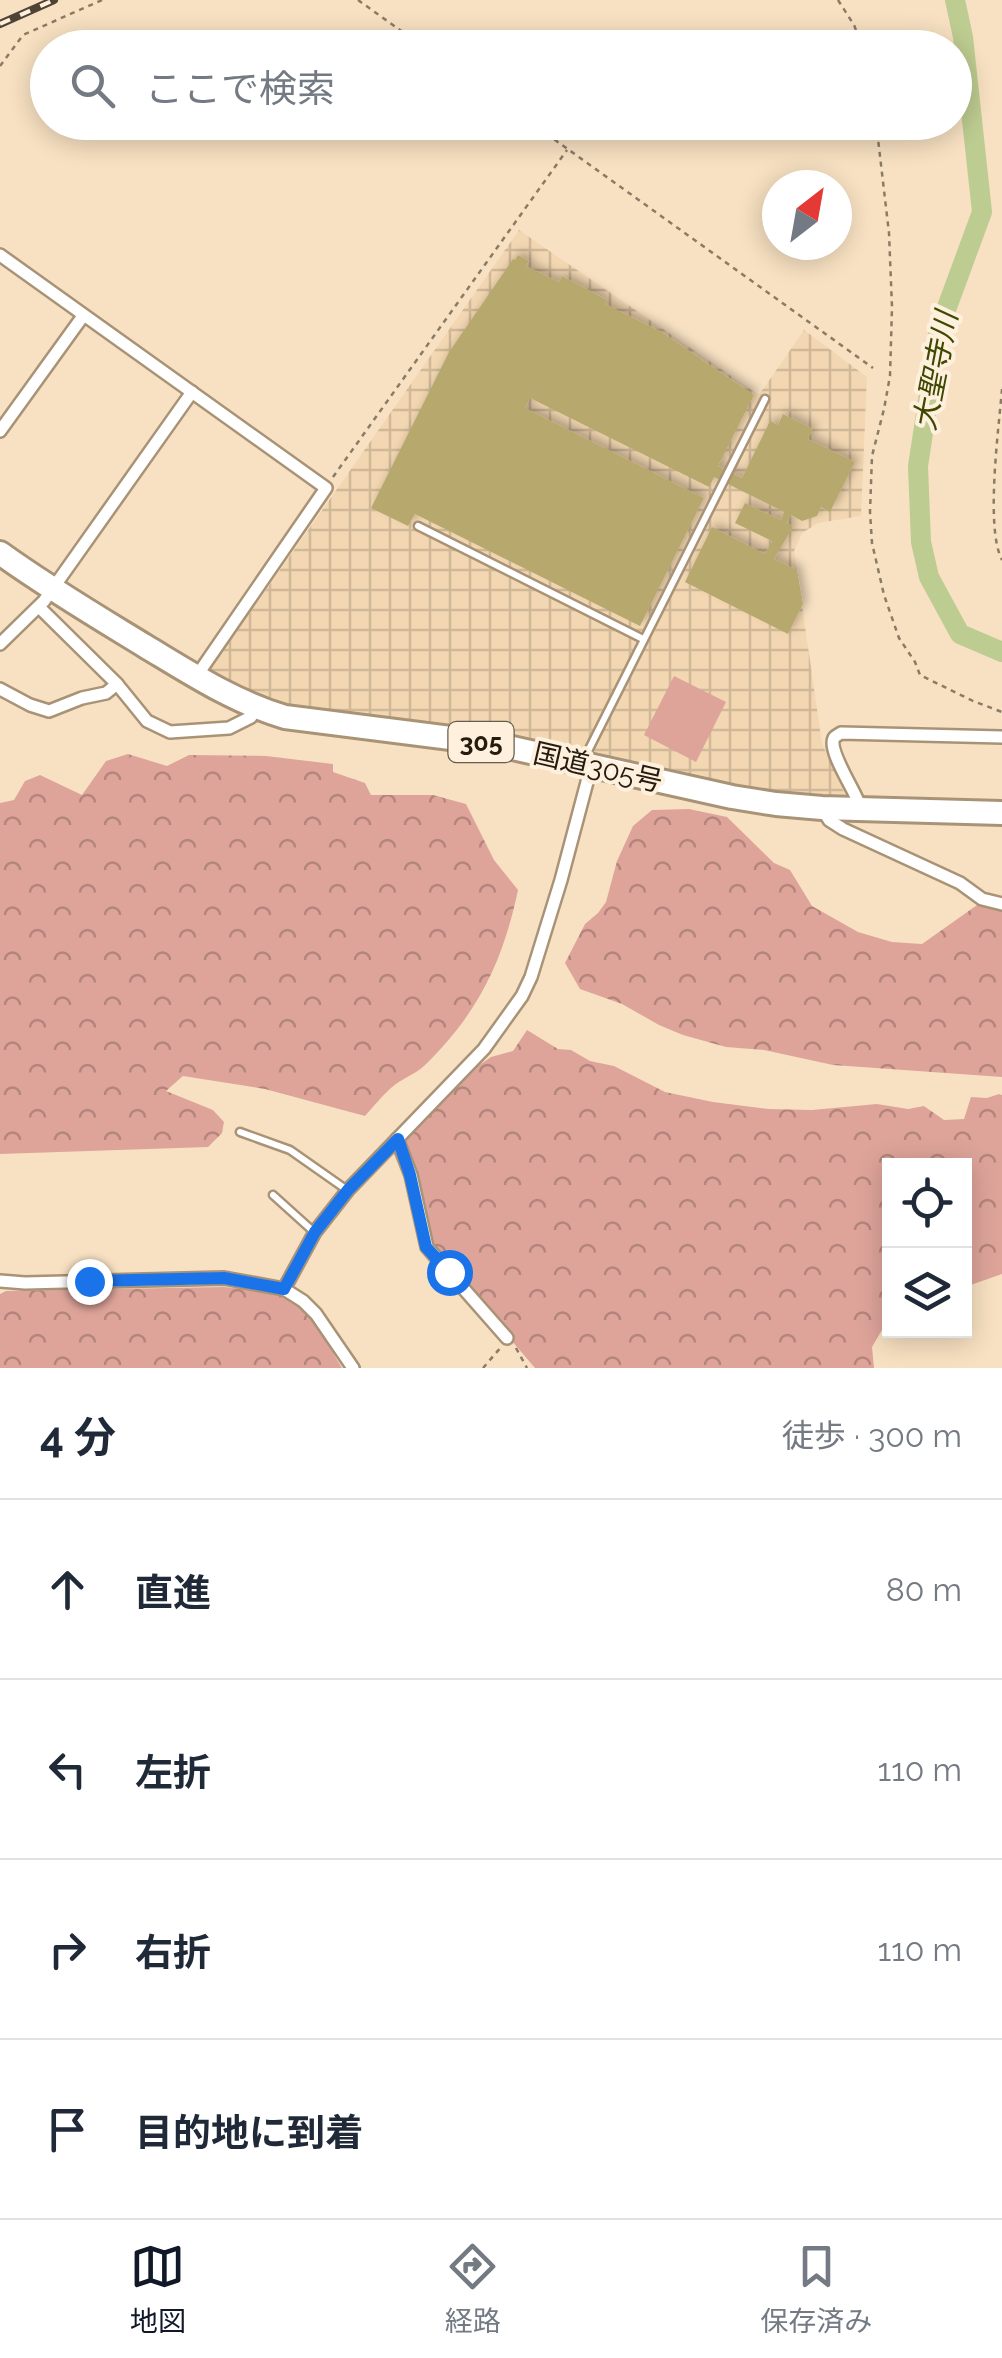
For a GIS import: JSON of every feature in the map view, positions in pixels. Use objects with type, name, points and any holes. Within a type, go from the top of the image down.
[{"type":"highway","name":"国道305号","points":[[0,553],[45,598],[255,708],[285,717],[490,743],[732,797],[822,808],[1002,813]]},
{"type":"street","points":[[0,255],[326,488],[196,677]]},
{"type":"street","points":[[0,431],[83,316]]},
{"type":"street","points":[[0,644],[45,598],[192,392]]},
{"type":"street","points":[[45,598],[147,720],[170,732],[229,728],[251,716],[255,708]]},
{"type":"street","points":[[0,689],[49,711],[106,692],[118,684]]},
{"type":"street","points":[[861,809],[832,743],[840,733],[1002,737]]},
{"type":"street","points":[[284,1289],[315,1232],[348,1190],[484,1049],[522,996],[561,880],[586,765]]},
{"type":"street","points":[[822,808],[829,820],[843,829],[960,883],[982,899],[1002,904]]},
{"type":"street","points":[[398,1139],[426,1247],[507,1338]]},
{"type":"street","points":[[0,1281],[25,1284],[224,1278],[284,1289],[316,1314],[352,1368]]},
{"type":"lane","points":[[586,765],[642,639],[766,398]]},
{"type":"lane","points":[[418,526],[642,639]]},
{"type":"lane","points":[[240,1132],[290,1150],[348,1190]]},
{"type":"lane","points":[[273,1195],[315,1232]]},
{"type":"path","points":[[35,30],[102,0]]},
{"type":"path","points":[[358,0],[399,30]]},
{"type":"path","points":[[838,0],[856,30]]},
{"type":"path","points":[[0,66],[22,36],[30,32]]},
{"type":"path","points":[[555,140],[873,368]]},
{"type":"path","points":[[878,140],[893,276],[890,376],[872,471],[872,543],[892,622],[920,675],[1002,712]]},
{"type":"path","points":[[326,488],[568,149]]},
{"type":"path","points":[[1002,389],[994,512],[995,540],[1002,560]]},
{"type":"path","points":[[484,1368],[507,1338],[527,1368]]},
{"type":"shaded area","points":[[519,230],[759,395],[804,330],[867,377],[861,516],[818,523],[802,533],[794,551],[822,743],[847,799],[732,790],[304,712],[253,699],[207,674]]},
{"type":"green space","points":[[674,676],[726,702],[696,762],[644,735]]},
{"type":"green space","points":[[128,754],[167,766],[189,755],[266,756],[333,764],[333,772],[365,783],[371,795],[433,795],[466,804],[494,860],[518,890],[504,941],[485,986],[459,1027],[424,1066],[391,1088],[365,1116],[265,1089],[183,1076],[166,1091],[213,1110],[224,1122],[222,1133],[208,1147],[0,1154],[0,803],[14,800],[25,781],[40,775],[82,795],[106,761]]},
{"type":"green space","points":[[689,809],[727,817],[774,863],[790,870],[812,906],[858,932],[892,942],[922,944],[980,903],[1002,910],[1002,1077],[833,1065],[764,1050],[726,1047],[683,1035],[622,1004],[580,989],[565,963],[585,924],[606,902],[617,861],[633,826],[652,810]]},
{"type":"green space","points":[[527,1030],[558,1049],[614,1066],[665,1092],[769,1109],[924,1106],[944,1120],[964,1119],[971,1097],[1002,1095],[1002,1274],[972,1285],[972,1158],[882,1158],[882,1330],[872,1347],[874,1368],[535,1368],[432,1248],[401,1139],[469,1072],[491,1057],[513,1051]]},
{"type":"green space","points":[[224,1287],[285,1296],[314,1322],[342,1368],[0,1368],[0,1294],[6,1291]]},
{"type":"building","points":[[518,255],[529,261],[526,266],[559,282],[562,276],[607,300],[605,304],[660,331],[754,395],[718,466],[742,478],[770,421],[778,425],[783,414],[813,429],[808,439],[855,462],[830,512],[821,507],[817,516],[802,521],[791,515],[787,523],[793,527],[774,559],[797,570],[803,604],[788,634],[685,582],[712,527],[765,554],[772,541],[735,523],[745,503],[781,520],[784,512],[714,477],[709,487],[530,398],[525,408],[704,498],[640,626],[415,514],[408,526],[371,508],[449,352]]},
{"type":"waterway","name":"大聖寺川","points":[[955,0],[961,30]]},
{"type":"waterway","name":"大聖寺川","points":[[972,120],[982,212],[939,329],[918,466],[921,542],[929,577],[960,634],[1002,652]]},
{"type":"railway","points":[[0,24],[54,0]]},
{"type":"route","points":[[89,1281],[224,1278],[284,1289],[315,1232],[348,1190],[398,1139],[419,1208],[426,1247],[449,1272]]}]
